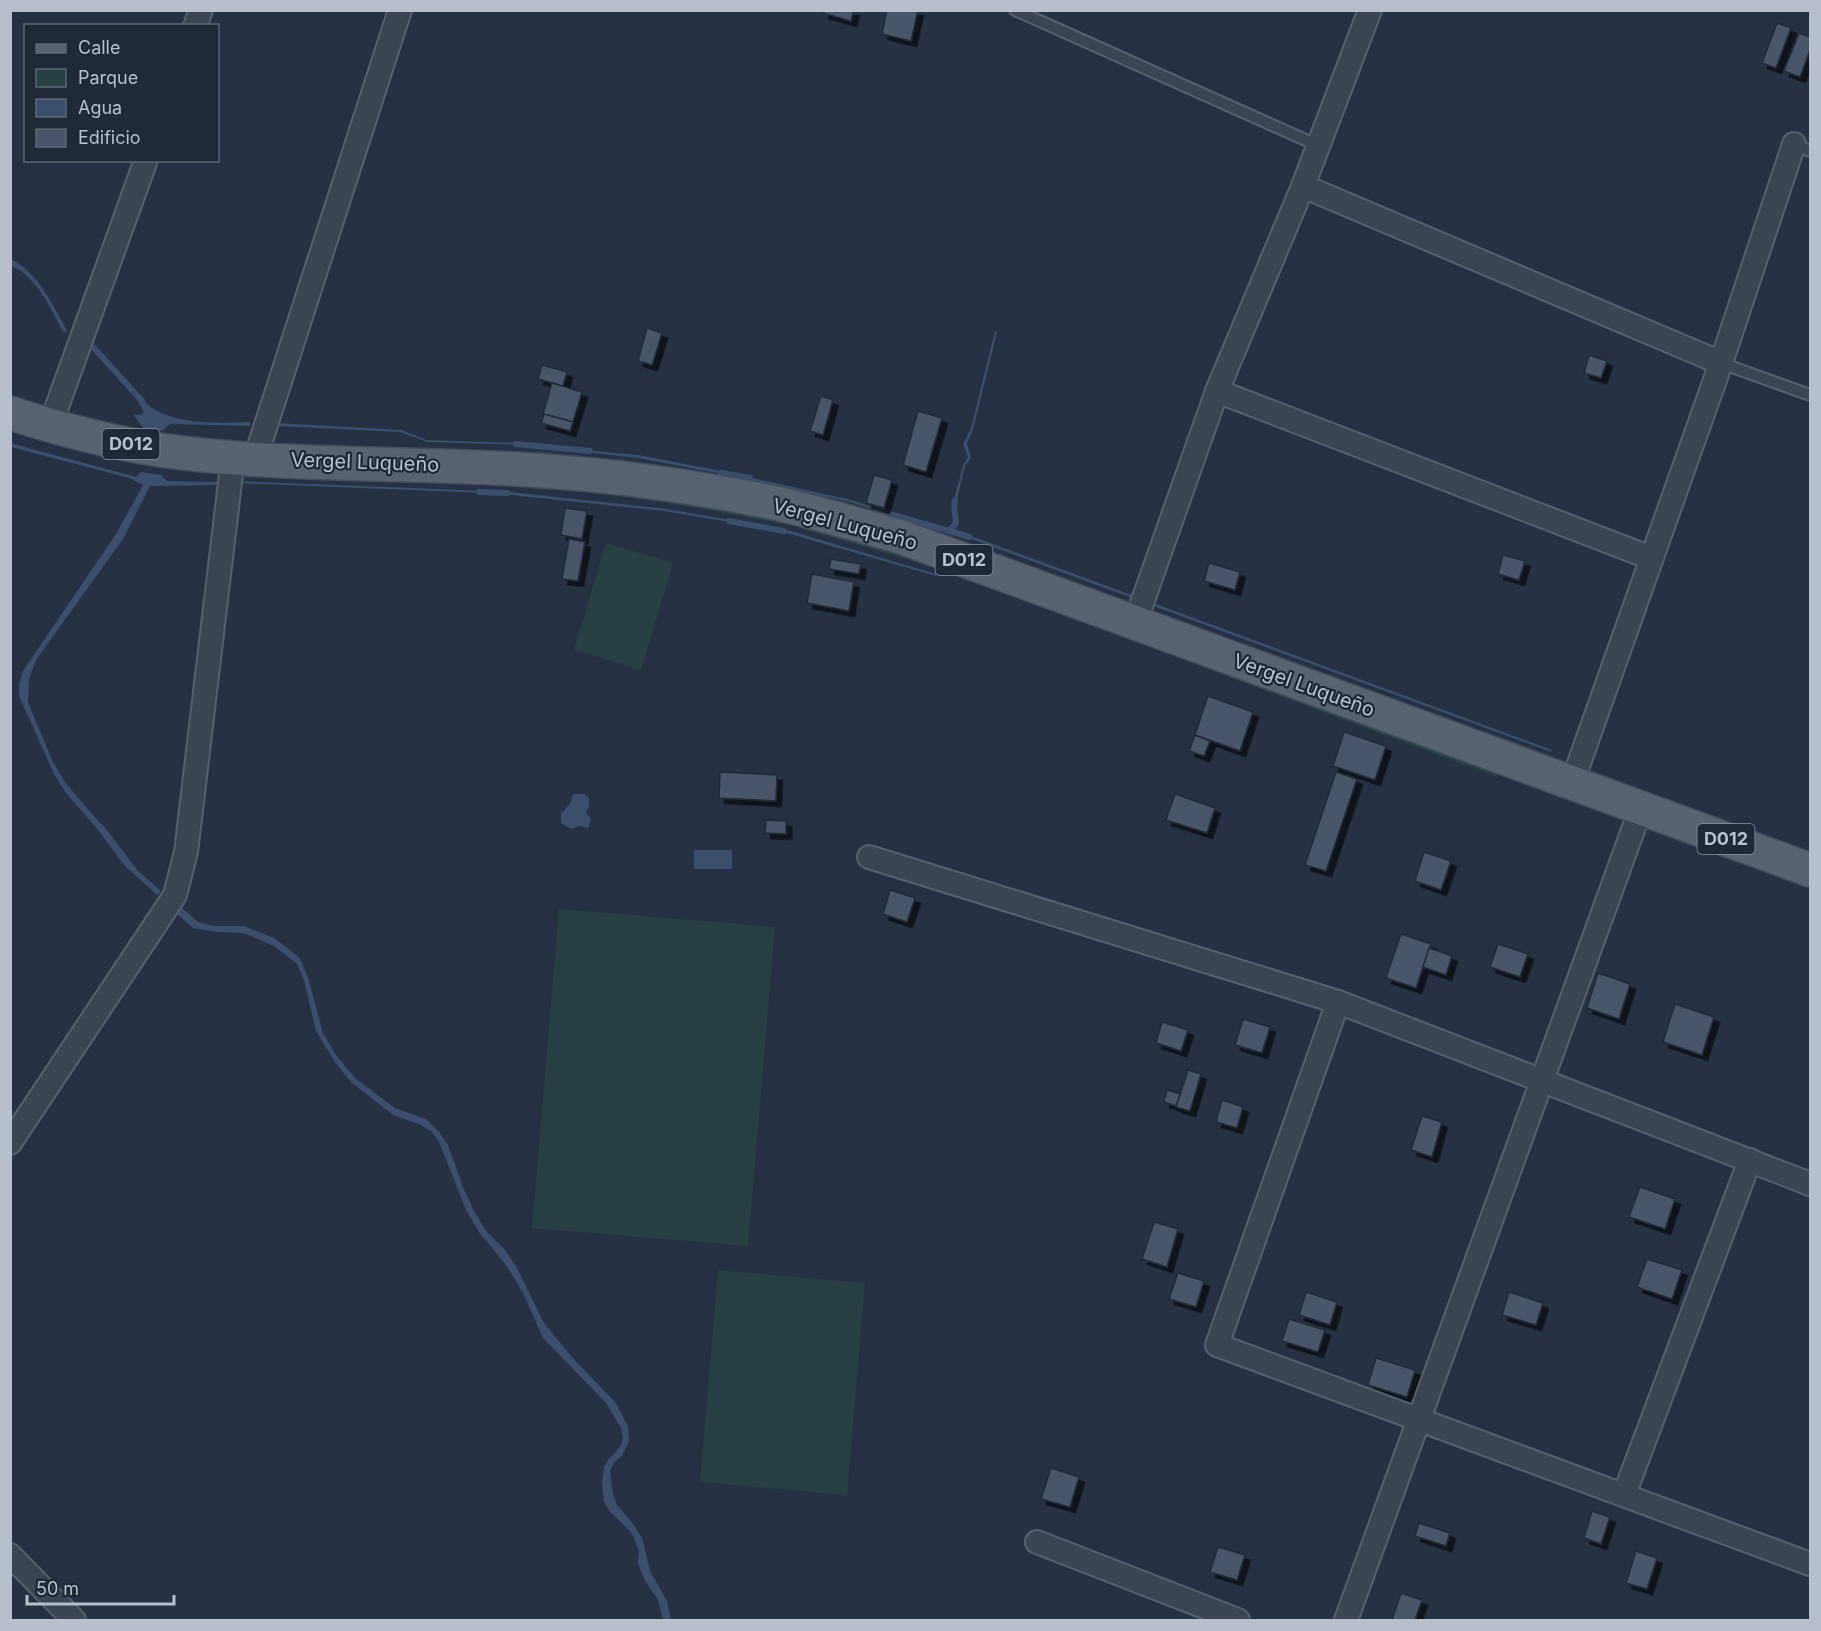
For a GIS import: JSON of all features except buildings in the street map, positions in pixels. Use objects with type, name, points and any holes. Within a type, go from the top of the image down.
[{"type":"main road","name":"Vergel Luqueño","points":[[10,413],[50,426],[149,448],[244,458],[454,465],[546,471],[639,480],[771,502],[901,537],[1141,608],[1572,783],[1810,870]]},
{"type":"street","points":[[10,1143],[174,895],[186,852],[244,458],[400,10]]},
{"type":"street","points":[[1141,608],[1216,390],[1303,186],[1370,10]]},
{"type":"street","points":[[1572,783],[1721,363],[1802,148]]},
{"type":"street","points":[[50,426],[145,162]]},
{"type":"street","points":[[1303,186],[1721,363]]},
{"type":"street","points":[[1216,390],[1651,558]]},
{"type":"street","points":[[1346,1620],[1641,808]]},
{"type":"street","points":[[869,856],[1338,1002],[1810,1184]]},
{"type":"street","points":[[1338,1002],[1217,1345],[1810,1563]]},
{"type":"street","points":[[1623,1495],[1750,1160]]},
{"type":"street","points":[[1037,1542],[1238,1620]]},
{"type":"street","points":[[10,1555],[74,1620]]},
{"type":"lane","points":[[1015,10],[1319,146]]},
{"type":"lane","points":[[1721,363],[1810,395]]},
{"type":"green space","points":[[66,440],[616,492],[710,506],[794,522],[945,567],[1497,773],[1496,777],[943,570],[793,526],[616,495],[465,483],[289,475]]},
{"type":"green space","points":[[606,543],[673,563],[641,670],[574,650]]},
{"type":"green space","points":[[559,909],[775,927],[748,1246],[532,1228]]},
{"type":"green space","points":[[718,1270],[865,1283],[847,1495],[700,1482]]},
{"type":"water","points":[[11,259],[29,272],[44,290],[67,330],[64,333],[36,286],[29,278],[11,266]]},
{"type":"water","points":[[995,331],[997,332],[973,430],[967,443],[971,458],[965,466],[955,507],[952,507],[963,465],[968,457],[963,444],[971,428]]},
{"type":"water","points":[[140,394],[152,408],[174,418],[200,422],[250,422],[250,426],[170,424],[162,431],[143,428],[133,414],[140,415],[144,412],[136,398]]},
{"type":"water","points":[[276,423],[402,430],[426,440],[522,443],[522,445],[427,442],[400,432],[276,426]]},
{"type":"water","points":[[10,443],[136,477],[141,472],[161,475],[167,481],[219,482],[219,485],[150,486],[123,539],[36,660],[29,679],[28,702],[53,762],[66,784],[110,834],[138,871],[161,891],[157,895],[123,864],[99,831],[66,793],[54,774],[19,696],[19,684],[23,671],[116,534],[143,485],[129,478],[11,447]]},
{"type":"water","points":[[584,450],[638,455],[727,472],[727,475],[638,458],[584,452]]},
{"type":"water","points":[[744,476],[851,500],[882,510],[882,512],[849,502],[744,479]]},
{"type":"water","points":[[238,481],[487,491],[487,493],[237,483]]},
{"type":"water","points":[[502,491],[667,509],[736,521],[735,523],[664,511],[502,494]]},
{"type":"water","points":[[777,527],[936,574],[936,576],[776,530]]},
{"type":"water","points":[[963,533],[1552,750],[1551,752],[961,535]]},
{"type":"water","points":[[573,794],[584,794],[589,798],[589,807],[586,812],[591,820],[588,828],[579,826],[571,829],[561,823],[561,814],[571,802]]},
{"type":"water","points":[[694,850],[732,850],[732,869],[694,869]]},
{"type":"water","points":[[182,908],[198,922],[214,926],[244,926],[274,938],[299,957],[308,977],[323,1033],[336,1055],[355,1078],[395,1108],[426,1119],[448,1145],[474,1211],[486,1231],[505,1250],[516,1266],[544,1323],[571,1356],[616,1403],[628,1427],[629,1441],[622,1456],[614,1462],[610,1471],[613,1494],[617,1505],[642,1538],[650,1571],[667,1601],[671,1620],[663,1620],[658,1600],[644,1579],[638,1563],[639,1551],[634,1538],[604,1502],[602,1482],[604,1467],[620,1447],[623,1438],[621,1428],[606,1403],[543,1338],[523,1293],[506,1265],[479,1232],[466,1210],[439,1142],[432,1132],[421,1125],[393,1115],[351,1082],[335,1062],[316,1031],[304,980],[297,964],[274,946],[244,933],[193,928],[177,914]]},
{"type":"waterway","points":[[89,346],[94,348],[142,401]]},
{"type":"waterway","points":[[516,444],[590,451]]},
{"type":"waterway","points":[[721,473],[750,478]]},
{"type":"waterway","points":[[479,492],[507,493]]},
{"type":"waterway","points":[[949,531],[956,523],[955,500]]},
{"type":"waterway","points":[[876,510],[970,537]]},
{"type":"waterway","points":[[729,521],[784,531]]}]
